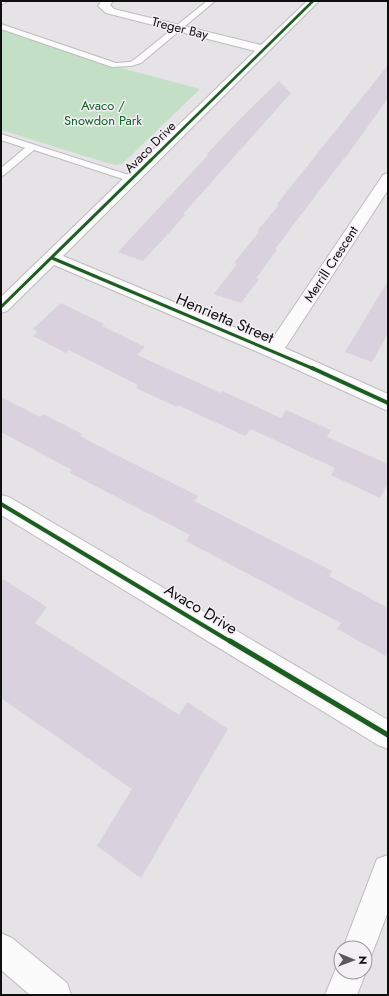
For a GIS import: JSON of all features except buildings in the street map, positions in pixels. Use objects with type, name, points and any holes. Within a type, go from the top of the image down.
[{"type":"street","name":"Treger Bay","points":[[107,1],[104,6],[110,11],[263,49]]},
{"type":"street","name":"Avaco Drive","points":[[1,307],[313,1]]},
{"type":"street","name":"Merrill Crescent","points":[[274,351],[388,178]]},
{"type":"street","name":"Henrietta Street","points":[[52,258],[274,351],[388,403]]},
{"type":"street","name":"Avaco Drive","points":[[1,504],[388,735]]},
{"type":"street","points":[[362,940],[388,870]]},
{"type":"street","points":[[1,949],[55,995]]},
{"type":"street","points":[[341,995],[347,980]]},
{"type":"lane","points":[[1,26],[115,65],[131,64],[138,61],[211,1]]},
{"type":"lane","points":[[1,137],[132,179]]},
{"type":"lane","points":[[1,173],[32,147]]},
{"type":"green space","name":"Avaco / Snowdon Park","points":[[1,29],[110,65],[200,89],[122,164],[116,165],[107,163],[1,130]]},
{"type":"cycle path","points":[[1,307],[313,1]]},
{"type":"cycle path","points":[[52,258],[274,351],[388,403]]},
{"type":"cycle path","points":[[1,504],[388,735]]}]
